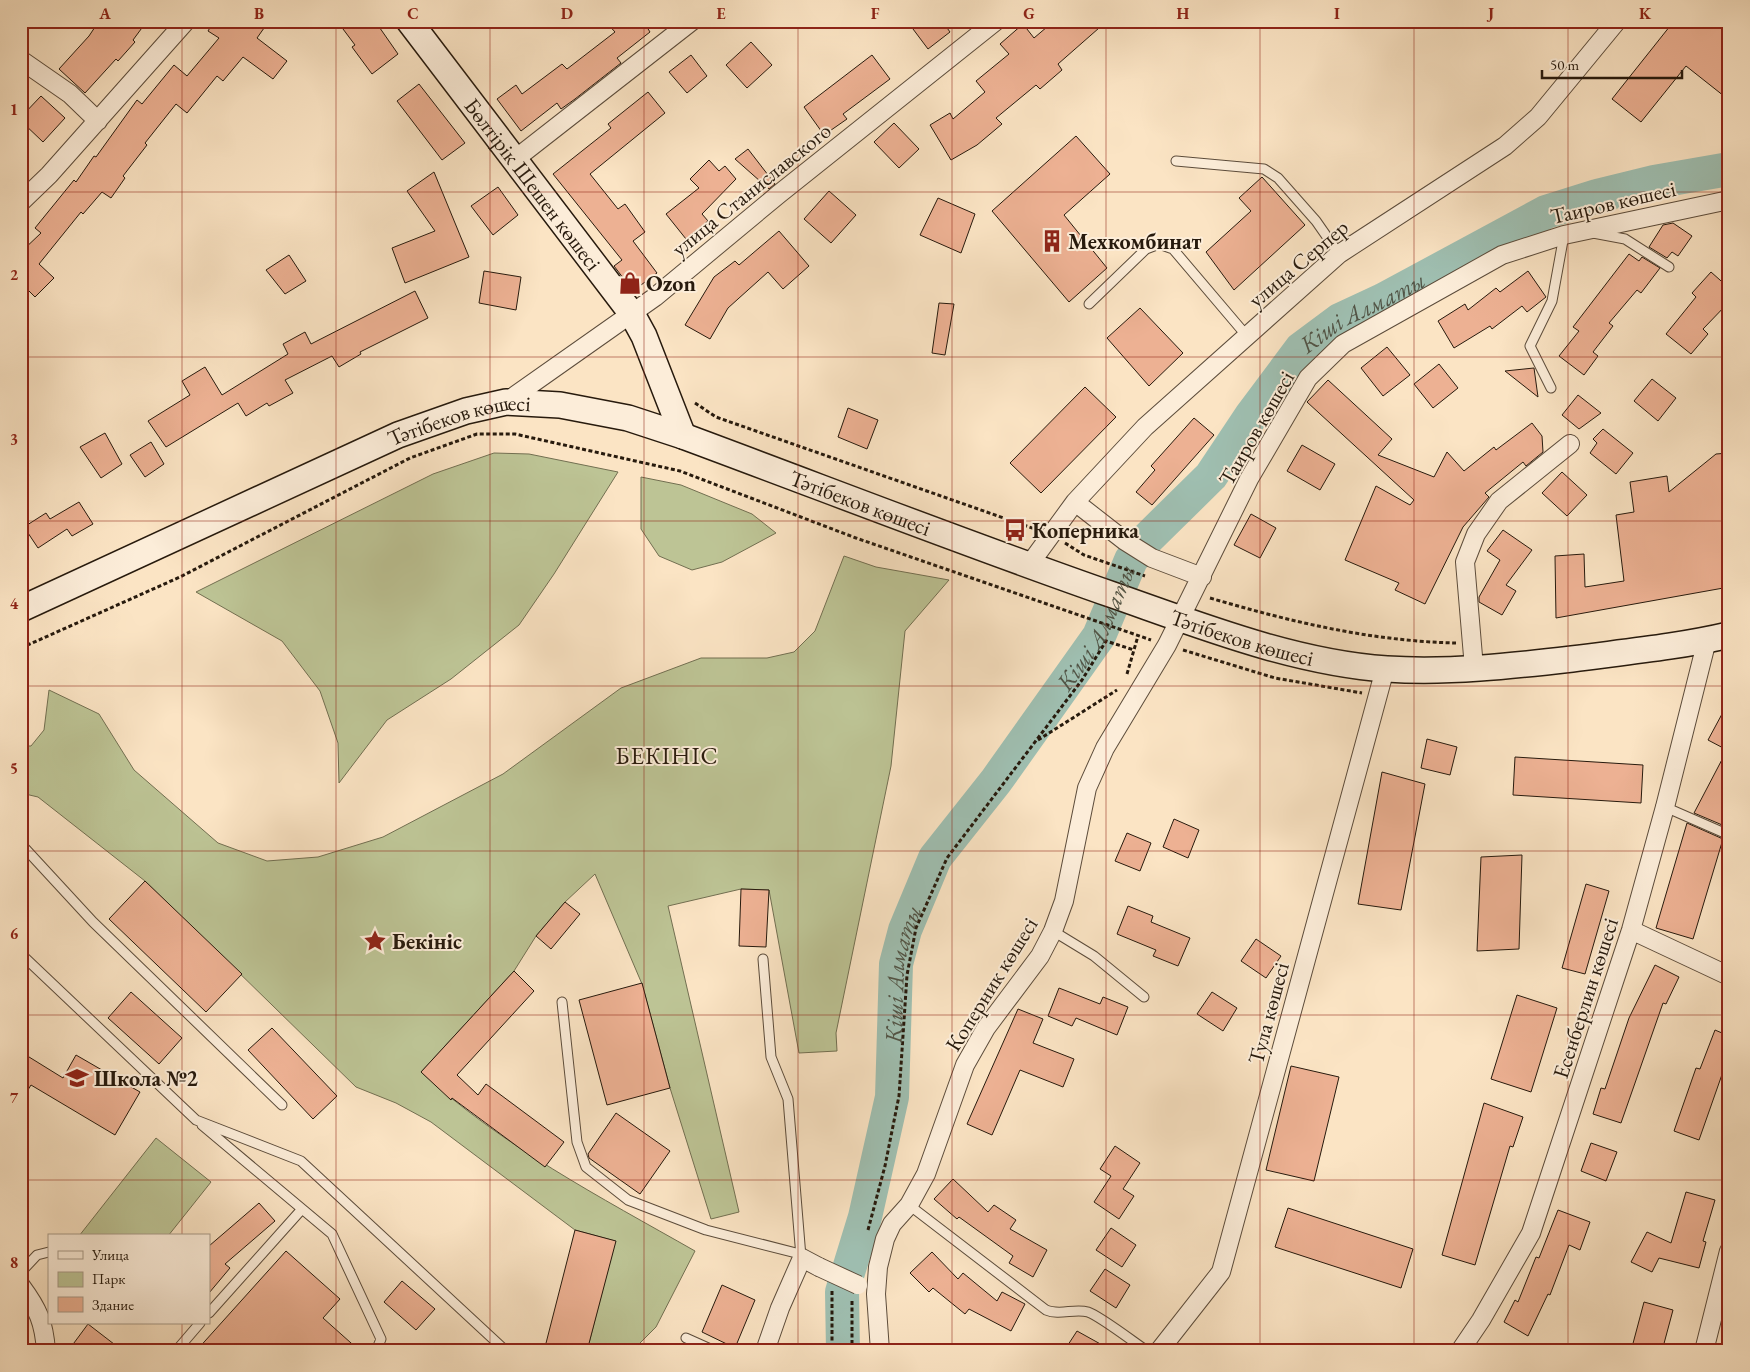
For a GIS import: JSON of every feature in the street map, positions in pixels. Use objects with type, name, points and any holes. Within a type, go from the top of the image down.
[{"type":"main road","name":"Бөлтірік Шешен көшесі","points":[[410,21],[632,314],[644,336],[683,436]]},
{"type":"main road","name":"Тәтібеков көшесі","points":[[21,609],[398,435],[466,411],[506,402],[560,405],[620,416],[683,436],[1029,565],[1180,619],[1325,659],[1386,669],[1474,668],[1599,655],[1718,638]]},
{"type":"street","points":[[21,202],[49,175],[186,21]]},
{"type":"street","points":[[514,160],[692,21]]},
{"type":"street","name":"улица Серпер","points":[[1029,565],[1075,502],[1145,426],[1339,254],[1505,146],[1538,118],[1617,21]]},
{"type":"street","name":"улица Станиславского","points":[[506,402],[632,314],[988,24]]},
{"type":"street","points":[[21,60],[70,94],[98,121]]},
{"type":"street","name":"Таиров көшесі","points":[[1180,619],[1249,479],[1308,378],[1342,344],[1502,255],[1564,235],[1729,200]]},
{"type":"street","points":[[1474,668],[1465,562],[1476,534],[1499,502],[1570,444]]},
{"type":"street","points":[[1075,502],[1125,541],[1152,558],[1202,577]]},
{"type":"street","name":"Коперник көшесі","points":[[880,1351],[876,1294],[878,1267],[884,1239],[892,1224],[909,1205],[926,1174],[965,1065],[986,1028],[1040,956],[1052,931],[1064,901],[1087,788],[1105,748],[1135,701],[1180,619]]},
{"type":"street","name":"Есенберлин көшесі","points":[[1460,1351],[1481,1320],[1531,1233],[1631,930],[1665,808],[1718,638]]},
{"type":"street","name":"Тула көшесі","points":[[1159,1351],[1221,1272],[1377,696],[1386,669]]},
{"type":"street","points":[[1631,930],[1729,976]]},
{"type":"street","points":[[1704,1351],[1729,1251]]},
{"type":"street","points":[[765,1351],[801,1256],[855,1289],[876,1294]]},
{"type":"street","points":[[21,1286],[36,1306],[45,1328],[46,1351]]},
{"type":"lane","points":[[1176,161],[1264,169],[1278,178],[1316,221],[1339,254]]},
{"type":"lane","points":[[1581,231],[1625,239],[1669,266]]},
{"type":"lane","points":[[1551,388],[1530,346],[1552,301],[1564,235]]},
{"type":"lane","points":[[1088,304],[1146,249],[1159,244],[1173,249],[1246,335]]},
{"type":"lane","points":[[1665,808],[1729,835]]},
{"type":"lane","points":[[21,844],[93,922],[282,1105]]},
{"type":"lane","points":[[1052,931],[1094,956],[1144,997]]},
{"type":"lane","points":[[21,954],[196,1120],[332,1234],[381,1339],[376,1351]]},
{"type":"lane","points":[[562,1002],[577,1142],[586,1167],[628,1200],[706,1230],[801,1256],[788,1099],[771,1057],[764,959]]},
{"type":"lane","points":[[196,1120],[301,1161],[506,1351]]},
{"type":"lane","points":[[909,1205],[1046,1310],[1056,1314],[1089,1312],[1147,1351]]},
{"type":"lane","points":[[210,1313],[302,1209]]},
{"type":"lane","points":[[21,1272],[37,1255],[48,1252]]},
{"type":"lane","points":[[176,1351],[199,1324]]},
{"type":"lane","points":[[686,1338],[715,1351]]},
{"type":"path","points":[[690,399],[716,417],[1052,534],[1084,555],[1151,578]]},
{"type":"path","points":[[21,648],[180,577],[410,458],[477,434],[515,434],[680,471],[856,538],[1123,632],[1276,678],[1377,696]]},
{"type":"path","points":[[1194,593],[1288,621],[1365,636],[1455,643],[1472,642]]},
{"type":"path","points":[[1126,677],[1138,636]]},
{"type":"path","points":[[866,1236],[886,1166],[900,1096],[907,974],[916,928],[948,858],[1082,680],[1106,641],[1134,650]]},
{"type":"path","points":[[1035,742],[1080,711],[1116,692],[1121,685]]},
{"type":"path","points":[[832,1282],[832,1351]]},
{"type":"path","points":[[852,1351],[855,1289]]},
{"type":"green space","points":[[494,453],[529,454],[618,472],[554,574],[519,625],[451,679],[387,720],[339,783],[338,743],[320,691],[282,641],[196,592],[433,474]]},
{"type":"green space","points":[[641,477],[681,485],[752,514],[776,533],[722,562],[692,570],[659,556],[641,529]]},
{"type":"green space","points":[[844,556],[876,567],[949,580],[905,631],[891,766],[836,1033],[837,1051],[799,1053],[769,890],[741,889],[668,906],[739,1212],[711,1219],[670,1088],[642,984],[595,874],[565,902],[536,936],[514,971],[421,1072],[452,1099],[518,1147],[588,1190],[695,1251],[656,1327],[632,1351],[587,1351],[615,1241],[575,1230],[431,1122],[396,1103],[356,1087],[145,881],[38,797],[21,793],[21,746],[31,746],[44,730],[49,690],[99,714],[134,770],[218,843],[267,861],[318,857],[383,837],[503,774],[621,688],[701,658],[767,658],[794,652],[815,631]]},
{"type":"green space","points":[[156,1138],[211,1182],[170,1234],[81,1234]]},
{"type":"building","points":[[99,21],[147,21],[133,40],[135,42],[118,61],[116,59],[85,93],[59,69],[89,36]]},
{"type":"building","points":[[214,21],[269,21],[257,38],[287,61],[273,79],[243,57],[223,81],[217,76],[187,113],[176,104],[145,143],[147,145],[123,176],[125,178],[111,198],[102,192],[83,214],[81,212],[39,264],[54,278],[35,297],[21,283],[21,252],[41,233],[35,228],[74,180],[76,182],[94,156],[96,157],[137,100],[142,104],[174,65],[187,76],[219,38],[208,31]]},
{"type":"building","points":[[337,21],[375,21],[398,54],[372,74],[352,47],[355,45]]},
{"type":"building","points":[[605,21],[643,21],[650,32],[617,58],[621,63],[575,99],[561,109],[557,103],[521,131],[497,99],[516,85],[522,94],[562,64],[567,69],[615,32]]},
{"type":"building","points":[[907,21],[942,21],[950,32],[928,49]]},
{"type":"building","points":[[1054,21],[1107,21],[1058,64],[1062,70],[1040,89],[1036,85],[996,118],[1002,124],[977,145],[951,160],[930,125],[950,113],[953,119],[985,92],[976,81],[1009,54],[1000,44],[1023,24],[1034,38]]},
{"type":"building","points":[[1674,21],[1729,21],[1729,100],[1686,66],[1641,122],[1612,99]]},
{"type":"building","points":[[751,42],[772,65],[747,88],[726,65]]},
{"type":"building","points":[[691,55],[707,76],[687,93],[669,72]]},
{"type":"building","points":[[872,55],[890,79],[843,114],[847,119],[824,135],[804,107]]},
{"type":"building","points":[[419,84],[465,143],[442,160],[397,101]]},
{"type":"building","points":[[648,92],[665,113],[590,174],[618,209],[625,204],[645,232],[633,241],[657,273],[633,291],[614,266],[622,260],[553,174],[611,128],[608,124]]},
{"type":"building","points":[[41,96],[65,118],[43,142],[21,121],[21,117]]},
{"type":"building","points":[[894,123],[919,149],[899,168],[874,142]]},
{"type":"building","name":"Мехкомбинат","points":[[1076,136],[1110,174],[1064,215],[1107,268],[1069,302],[992,211]]},
{"type":"building","points":[[748,149],[775,184],[769,189],[735,159]]},
{"type":"building","points":[[709,160],[719,171],[725,166],[736,179],[702,214],[708,221],[686,239],[666,214],[699,188],[690,179]]},
{"type":"building","points":[[434,172],[469,257],[405,283],[392,248],[435,231],[407,191]]},
{"type":"building","points":[[1262,177],[1305,225],[1234,290],[1206,252],[1251,211],[1239,198]]},
{"type":"building","points":[[498,187],[518,215],[493,235],[471,206]]},
{"type":"building","points":[[829,191],[856,215],[831,243],[804,219]]},
{"type":"building","points":[[938,198],[975,214],[961,253],[920,235]]},
{"type":"building","points":[[1673,223],[1692,236],[1678,256],[1672,252],[1667,258],[1649,247],[1663,225]]},
{"type":"building","points":[[779,231],[809,266],[783,289],[768,272],[728,308],[710,339],[685,325],[714,277],[735,261],[739,265]]},
{"type":"building","points":[[1629,254],[1639,261],[1642,257],[1660,268],[1641,293],[1637,290],[1609,323],[1613,326],[1593,352],[1598,356],[1584,375],[1559,356],[1579,331],[1573,327]]},
{"type":"building","points":[[289,255],[306,281],[285,294],[266,270]]},
{"type":"building","points":[[484,271],[521,277],[516,310],[479,303]]},
{"type":"building","points":[[1528,271],[1546,297],[1527,312],[1522,306],[1492,329],[1490,326],[1454,348],[1438,321],[1465,304],[1468,310],[1496,288],[1500,292]]},
{"type":"building","points":[[1711,272],[1729,288],[1729,302],[1703,329],[1708,334],[1691,354],[1666,334],[1696,297],[1692,293]]},
{"type":"building","points":[[415,291],[428,318],[360,352],[361,354],[339,367],[332,356],[285,380],[293,393],[269,406],[267,403],[246,416],[238,403],[166,447],[148,421],[190,395],[182,381],[205,367],[222,395],[288,354],[283,344],[305,332],[311,344]]},
{"type":"building","points":[[939,303],[954,304],[945,355],[932,353]]},
{"type":"building","points":[[1140,308],[1183,353],[1149,386],[1107,338]]},
{"type":"building","points":[[1387,347],[1410,375],[1383,396],[1361,368]]},
{"type":"building","points":[[1439,364],[1458,388],[1433,408],[1414,384]]},
{"type":"building","points":[[1534,368],[1538,397],[1505,371]]},
{"type":"building","points":[[1652,379],[1676,398],[1658,421],[1634,401]]},
{"type":"building","points":[[1328,380],[1392,439],[1378,455],[1434,477],[1447,452],[1464,471],[1494,447],[1496,450],[1532,423],[1542,436],[1543,452],[1526,466],[1523,462],[1485,493],[1489,497],[1463,527],[1425,604],[1395,590],[1399,583],[1345,560],[1376,486],[1410,505],[1414,500],[1307,402]]},
{"type":"building","points":[[1085,387],[1116,417],[1041,493],[1010,463]]},
{"type":"building","points":[[1578,395],[1601,413],[1579,429],[1562,415]]},
{"type":"building","points":[[848,408],[878,420],[867,449],[838,437]]},
{"type":"building","points":[[1194,418],[1214,435],[1152,505],[1136,492],[1155,470],[1151,466]]},
{"type":"building","points":[[1603,429],[1633,453],[1616,474],[1590,453],[1597,443],[1593,439]]},
{"type":"building","points":[[105,433],[122,464],[101,478],[80,447]]},
{"type":"building","points":[[151,442],[164,464],[145,477],[130,455]]},
{"type":"building","points":[[1302,445],[1335,464],[1320,490],[1287,471]]},
{"type":"building","points":[[1729,453],[1729,587],[1556,618],[1555,556],[1584,554],[1585,587],[1624,581],[1616,515],[1634,512],[1630,482],[1667,476],[1669,492],[1716,454]]},
{"type":"building","points":[[1562,472],[1587,495],[1567,516],[1542,493]]},
{"type":"building","points":[[79,502],[93,524],[72,536],[67,529],[38,548],[24,527],[46,513],[50,519]]},
{"type":"building","points":[[1251,514],[1276,528],[1260,558],[1234,545]]},
{"type":"building","points":[[1503,530],[1532,550],[1506,585],[1516,591],[1502,615],[1479,602],[1479,597],[1500,560],[1487,551]]},
{"type":"building","points":[[1729,701],[1729,821],[1727,827],[1694,813],[1727,750],[1708,740]]},
{"type":"building","points":[[1427,739],[1457,747],[1450,775],[1421,768]]},
{"type":"building","points":[[1515,757],[1643,765],[1641,803],[1513,795]]},
{"type":"building","points":[[1382,772],[1425,784],[1401,910],[1358,904]]},
{"type":"building","points":[[1174,819],[1199,830],[1188,858],[1163,847]]},
{"type":"building","points":[[1687,823],[1723,839],[1693,939],[1656,928]]},
{"type":"building","points":[[1127,833],[1151,843],[1140,871],[1115,861]]},
{"type":"building","points":[[1522,855],[1519,949],[1477,951],[1481,857]]},
{"type":"building","points":[[145,881],[242,974],[206,1012],[109,919]]},
{"type":"building","points":[[1586,884],[1609,891],[1585,974],[1562,968]]},
{"type":"building","points":[[741,889],[769,890],[766,947],[739,946]]},
{"type":"building","points":[[565,902],[580,914],[551,949],[536,936]]},
{"type":"building","points":[[1128,906],[1153,916],[1151,922],[1190,938],[1178,966],[1153,956],[1156,950],[1117,934]]},
{"type":"building","points":[[1256,939],[1281,956],[1266,978],[1241,961]]},
{"type":"building","points":[[1655,965],[1679,977],[1666,1004],[1663,1003],[1621,1123],[1593,1114],[1601,1088],[1605,1089],[1629,1018]]},
{"type":"building","points":[[514,971],[534,991],[457,1075],[478,1095],[486,1084],[564,1142],[545,1167],[452,1098],[451,1100],[421,1072]]},
{"type":"building","points":[[642,983],[670,1088],[607,1105],[579,1000]]},
{"type":"building","points":[[1059,988],[1100,1004],[1103,997],[1128,1007],[1117,1035],[1076,1018],[1072,1026],[1048,1016]]},
{"type":"building","points":[[131,992],[182,1038],[159,1064],[108,1018]]},
{"type":"building","points":[[1212,992],[1237,1008],[1223,1031],[1197,1014]]},
{"type":"building","points":[[1517,995],[1557,1008],[1531,1092],[1491,1079]]},
{"type":"building","points":[[1018,1009],[1043,1019],[1033,1043],[1074,1059],[1063,1087],[1020,1070],[992,1135],[967,1124]]},
{"type":"building","points":[[272,1028],[337,1096],[313,1119],[248,1050]]},
{"type":"building","points":[[1715,1030],[1729,1036],[1729,1068],[1725,1066],[1699,1140],[1674,1131],[1696,1068],[1700,1069]]},
{"type":"building","points":[[21,1052],[63,1078],[76,1055],[140,1092],[115,1135],[31,1085],[21,1101]]},
{"type":"building","points":[[1291,1066],[1339,1077],[1314,1181],[1266,1170]]},
{"type":"building","points":[[1484,1103],[1523,1117],[1513,1147],[1510,1146],[1475,1265],[1442,1255]]},
{"type":"building","points":[[616,1113],[670,1151],[640,1194],[589,1158],[588,1154]]},
{"type":"building","points":[[1591,1143],[1617,1152],[1606,1181],[1581,1171]]},
{"type":"building","points":[[1115,1146],[1140,1163],[1123,1189],[1134,1196],[1119,1219],[1094,1202],[1111,1176],[1100,1169]]},
{"type":"building","points":[[953,1179],[988,1212],[994,1205],[1016,1220],[1010,1229],[1047,1250],[1033,1277],[1009,1263],[1013,1256],[959,1217],[957,1219],[934,1199]]},
{"type":"building","points":[[1686,1192],[1715,1200],[1703,1241],[1706,1242],[1699,1268],[1659,1258],[1652,1272],[1631,1262],[1647,1232],[1671,1243]]},
{"type":"building","points":[[259,1203],[275,1221],[225,1264],[230,1268],[210,1292],[210,1245]]},
{"type":"building","points":[[1288,1208],[1413,1249],[1401,1288],[1275,1247]]},
{"type":"building","points":[[1558,1210],[1590,1222],[1580,1250],[1569,1245],[1550,1295],[1548,1294],[1528,1336],[1504,1322],[1515,1300],[1518,1302],[1536,1257],[1539,1258]]},
{"type":"building","points":[[1111,1228],[1136,1245],[1122,1267],[1096,1250]]},
{"type":"building","points":[[575,1230],[616,1241],[587,1351],[544,1351]]},
{"type":"building","points":[[286,1251],[340,1299],[323,1318],[360,1351],[196,1351]]},
{"type":"building","points":[[932,1252],[958,1279],[963,1273],[997,1301],[1002,1292],[1025,1304],[1011,1331],[969,1309],[965,1314],[933,1288],[929,1292],[910,1273]]},
{"type":"building","points":[[1105,1269],[1130,1285],[1116,1308],[1090,1291]]},
{"type":"building","points":[[402,1281],[435,1309],[416,1330],[384,1302]]},
{"type":"building","points":[[722,1285],[755,1300],[735,1348],[702,1332]]},
{"type":"building","points":[[1644,1302],[1673,1310],[1662,1351],[1631,1351]]},
{"type":"building","points":[[88,1324],[123,1351],[68,1351]]},
{"type":"building","points":[[1077,1331],[1113,1351],[1064,1351]]},
{"type":"waterway","name":"Кіші Алматы","points":[[843,1351],[842,1292],[865,1217],[892,1097],[896,964],[905,930],[935,858],[996,781],[1099,636],[1131,560],[1147,539],[1211,476],[1251,416],[1301,349],[1340,320],[1383,300],[1546,212],[1597,196],[1654,182],[1729,169]]},
{"type":"place","name":"Мехкомбинат","points":[[1052,241]]},
{"type":"place","name":"Ozon","points":[[630,283]]},
{"type":"place","name":"Коперника","points":[[1015,530]]},
{"type":"place","name":"Бекініс","points":[[375,941]]},
{"type":"place","name":"Школа №2","points":[[77,1078]]},
{"type":"district","name":"БЕКІНІС","points":[[667,756]]}]
